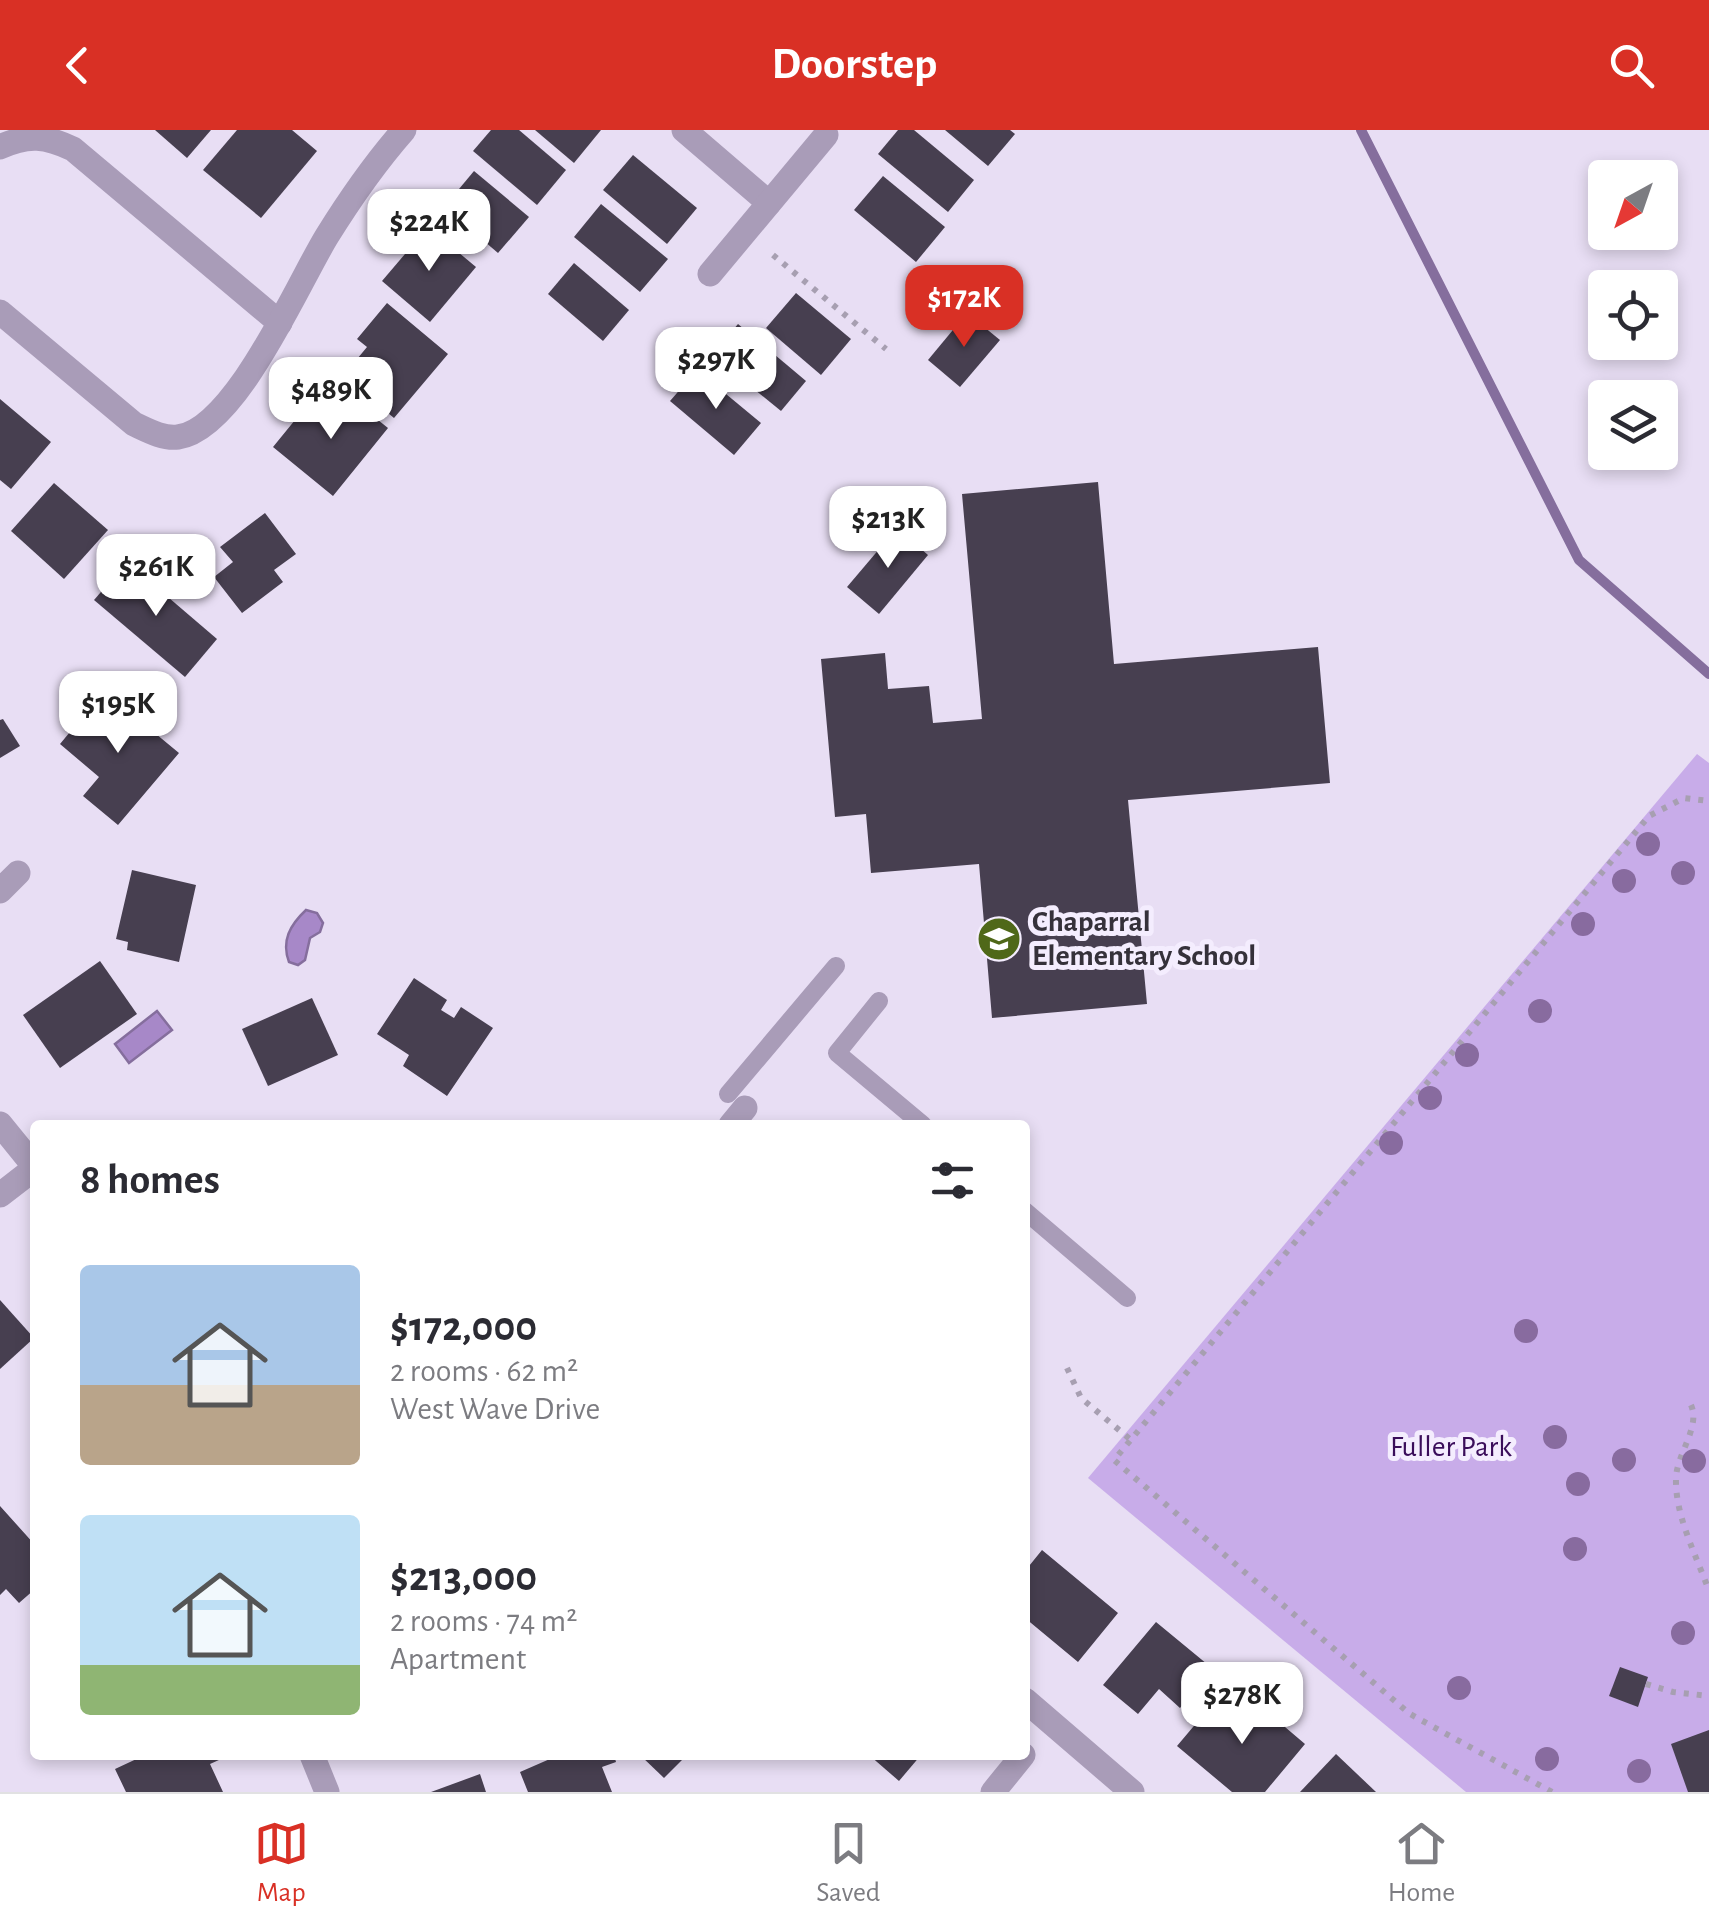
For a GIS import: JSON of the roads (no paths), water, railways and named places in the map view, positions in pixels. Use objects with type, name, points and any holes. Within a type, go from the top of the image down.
[{"type":"street","points":[[0,312],[134,424],[154,434],[177,438],[198,429],[258,362],[326,238],[377,161],[404,130]]},
{"type":"street","points":[[684,130],[769,203]]},
{"type":"street","points":[[710,274],[826,135]]},
{"type":"street","points":[[0,148],[25,137],[48,137],[73,149],[280,324]]},
{"type":"street","points":[[0,1124],[30,1162]]},
{"type":"street","points":[[0,1194],[30,1172]]},
{"type":"street","points":[[1030,1704],[1132,1792]]},
{"type":"street","points":[[1030,1747],[1050,1722]]},
{"type":"street","points":[[316,1760],[327,1792]]},
{"type":"street","points":[[992,1792],[1019,1760]]},
{"type":"lane","points":[[735,1109],[836,966]]},
{"type":"lane","points":[[879,1001],[837,1053],[917,1120]]},
{"type":"lane","points":[[1030,1215],[1128,1298]]},
{"type":"waterway","points":[[1361,130],[1579,560],[1709,674]]},
{"type":"place","name":"Chaparral Elementary School","points":[[999,939]]},
{"type":"park label","name":"Fuller Park","points":[[1451,1447]]}]
